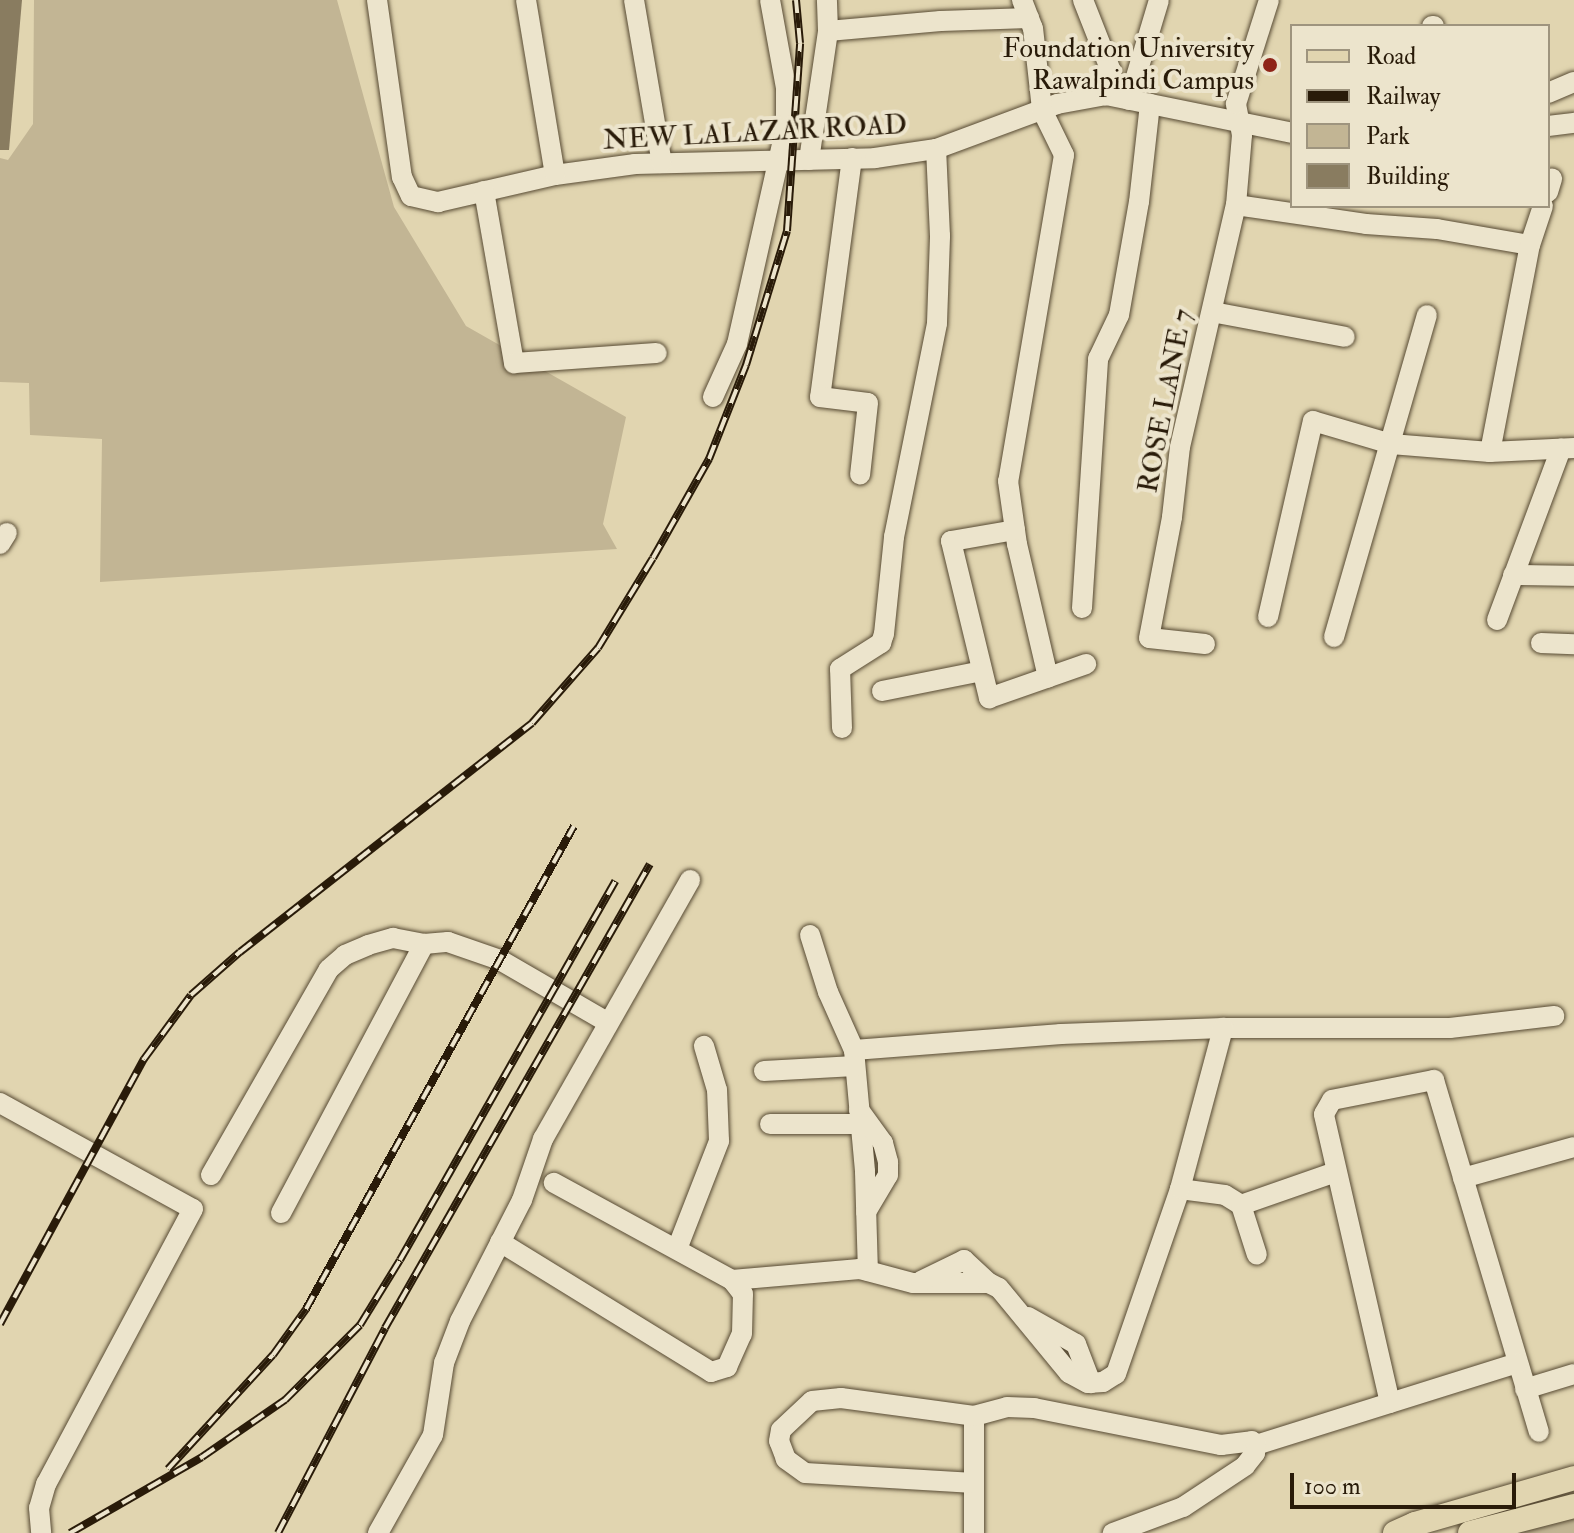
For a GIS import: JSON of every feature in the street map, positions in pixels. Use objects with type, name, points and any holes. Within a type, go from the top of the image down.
[{"type":"main road","points":[[1395,1533],[1415,1524],[1574,1478]]},
{"type":"main road","points":[[1470,1533],[1574,1506]]},
{"type":"street","name":"NEW LALAZAR ROAD","points":[[377,0],[397,157],[411,196],[438,202],[555,175],[662,163],[852,158],[936,149],[1042,110],[1106,95],[1290,133]]},
{"type":"street","points":[[526,0],[555,175]]},
{"type":"street","points":[[634,0],[662,163]]},
{"type":"street","points":[[713,397],[737,344],[786,126],[786,88],[770,0]]},
{"type":"street","points":[[809,160],[828,31],[827,0]]},
{"type":"street","points":[[1083,0],[1111,71],[1106,95]]},
{"type":"street","points":[[1129,100],[1159,0]]},
{"type":"street","name":"ROSE LANE 7","points":[[1205,644],[1149,638],[1172,517],[1180,447],[1236,205],[1242,135],[1236,104],[1269,0]]},
{"type":"street","points":[[828,31],[941,21],[1026,9],[1042,110],[1064,155],[1008,481],[1015,530],[1048,677]]},
{"type":"street","points":[[1550,92],[1574,82]]},
{"type":"street","points":[[1082,608],[1098,359],[1119,315],[1139,202],[1150,104]]},
{"type":"street","points":[[1550,126],[1574,123]]},
{"type":"street","points":[[842,728],[840,669],[881,643],[884,634],[894,537],[937,323],[940,236],[936,149]]},
{"type":"street","points":[[852,158],[820,397],[868,403],[860,475]]},
{"type":"street","points":[[484,191],[514,363],[657,353]]},
{"type":"street","points":[[1236,205],[1366,224],[1437,229],[1530,245]]},
{"type":"street","points":[[1490,452],[1530,245],[1542,208]]},
{"type":"street","points":[[1212,312],[1345,337]]},
{"type":"street","points":[[1334,637],[1427,315]]},
{"type":"street","points":[[1268,617],[1310,426],[1318,420],[1391,444],[1490,452],[1567,448],[1497,620]]},
{"type":"street","points":[[1015,530],[951,541],[989,698],[1086,664]]},
{"type":"street","points":[[1513,575],[1574,576]]},
{"type":"street","points":[[1541,643],[1574,644]]},
{"type":"street","points":[[882,691],[982,671]]},
{"type":"street","points":[[378,1533],[433,1435],[444,1363],[460,1321],[522,1200],[543,1139],[690,880]]},
{"type":"street","points":[[810,935],[854,1058],[868,1271]]},
{"type":"street","points":[[211,1175],[329,969],[345,955],[368,945],[393,938],[424,944],[448,942],[500,960],[607,1022]]},
{"type":"street","points":[[281,1213],[400,981],[424,944]]},
{"type":"street","points":[[764,1071],[1061,1034],[1223,1028],[1450,1028],[1554,1016]]},
{"type":"street","points":[[1090,1383],[1103,1382],[1116,1374],[1180,1189],[1223,1028]]},
{"type":"street","points":[[677,1249],[719,1141],[717,1090],[704,1046]]},
{"type":"street","points":[[1390,1403],[1324,1114],[1332,1100],[1434,1080],[1539,1432]]},
{"type":"street","points":[[0,1103],[193,1209],[46,1484],[39,1508],[41,1533]]},
{"type":"street","points":[[770,1124],[860,1117]]},
{"type":"street","points":[[1463,1178],[1574,1147]]},
{"type":"street","points":[[1241,1205],[1336,1172]]},
{"type":"street","points":[[500,1242],[711,1372],[727,1367],[742,1334],[743,1294],[732,1280],[554,1183]]},
{"type":"street","points":[[1180,1189],[1225,1195],[1241,1205],[1257,1255]]},
{"type":"street","points":[[732,1280],[868,1271],[917,1283],[964,1260],[999,1288],[1018,1311],[1076,1344],[1090,1383],[1079,1416]]},
{"type":"street","points":[[1256,1445],[1517,1363]]},
{"type":"street","points":[[1525,1389],[1574,1374]]},
{"type":"street","points":[[974,1483],[805,1473],[786,1459],[779,1441],[781,1430],[812,1401],[841,1398],[974,1416],[1007,1407],[1079,1416],[1221,1445],[1252,1441],[1256,1445]]},
{"type":"street","points":[[974,1416],[974,1533]]},
{"type":"street","points":[[1113,1533],[1183,1507],[1245,1466],[1255,1453],[1256,1445]]},
{"type":"green space","points":[[34,0],[337,0],[394,207],[466,326],[626,417],[603,524],[617,549],[100,582],[102,439],[30,435],[29,383],[0,382],[0,158],[8,160],[33,124]]},
{"type":"green space","points":[[1574,1518],[1574,1533],[1517,1533]]},
{"type":"building","points":[[0,0],[22,0],[9,150],[0,150]]},
{"type":"railway","points":[[0,1324],[144,1059],[191,995],[240,952],[532,723],[598,648],[653,558],[709,459],[746,365],[787,231],[800,43],[796,0]]},
{"type":"railway","points":[[168,1469],[273,1355],[306,1309],[574,826]]},
{"type":"railway","points":[[278,1533],[385,1328],[650,864]]},
{"type":"railway","points":[[70,1533],[202,1457],[285,1400],[360,1325],[615,881]]},
{"type":"place","name":"Foundation University Rawalpindi Campus","points":[[1270,65]]}]
